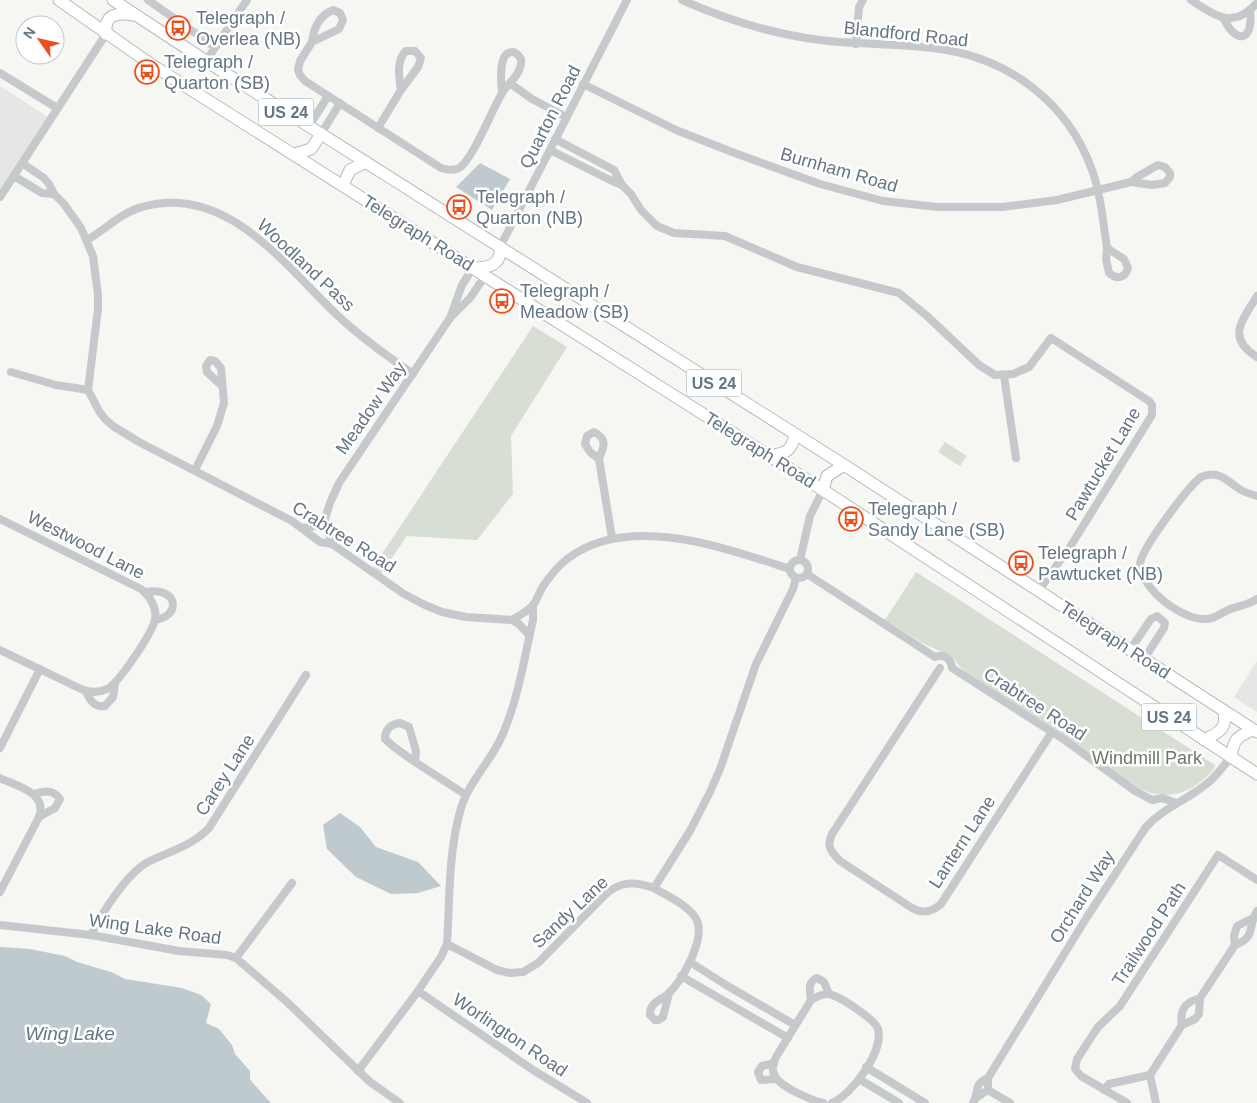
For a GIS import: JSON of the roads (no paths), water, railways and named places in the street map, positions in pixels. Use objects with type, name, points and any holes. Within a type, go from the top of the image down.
[{"type":"highway","name":"Telegraph Road","points":[[59,0],[152,65],[823,490],[1257,774]]},
{"type":"highway","name":"Telegraph Road","points":[[113,0],[1039,590],[1255,731]]},
{"type":"highway","points":[[106,34],[107,24],[113,16],[123,13],[136,16]]},
{"type":"highway","points":[[295,154],[310,149],[321,134]]},
{"type":"highway","points":[[343,185],[350,170],[366,162]]},
{"type":"highway","points":[[472,268],[487,268],[494,264],[499,259],[500,247]]},
{"type":"highway","points":[[769,456],[781,454],[789,450],[795,435]]},
{"type":"highway","points":[[823,490],[827,476],[844,466]]},
{"type":"highway","points":[[1204,740],[1222,729],[1226,720],[1224,711]]},
{"type":"highway","points":[[1231,757],[1236,739],[1242,734],[1255,731]]},
{"type":"street","points":[[148,0],[215,47]]},
{"type":"street","points":[[206,61],[247,0]]},
{"type":"street","name":"Quarton Road","points":[[500,247],[627,0]]},
{"type":"street","name":"Blandford Road","points":[[682,0],[747,24],[809,38],[856,44],[924,47],[956,52],[975,56],[1009,71],[1047,99],[1072,129],[1086,155],[1098,190],[1107,248]]},
{"type":"street","points":[[1192,0],[1224,19],[1232,33],[1238,36],[1246,34],[1250,30],[1250,10]]},
{"type":"street","points":[[856,44],[859,2]]},
{"type":"street","points":[[1224,19],[1238,17],[1257,3]]},
{"type":"street","points":[[312,42],[339,29],[343,20],[340,13],[333,10],[321,18],[314,32],[312,42],[300,61],[298,70],[305,81],[441,168],[454,170],[459,168],[468,158],[502,93],[511,84],[522,63],[519,55],[511,52],[503,59],[502,93]]},
{"type":"street","points":[[0,197],[106,34]]},
{"type":"street","points":[[378,128],[420,63],[420,56],[415,51],[406,51],[400,58],[399,78],[401,90]]},
{"type":"street","points":[[0,73],[57,108]]},
{"type":"street","points":[[511,84],[566,117]]},
{"type":"street","name":"Burnham Road","points":[[583,84],[676,130],[708,143],[820,184],[883,201],[945,207],[1003,207],[1056,200],[1131,182]]},
{"type":"street","points":[[309,126],[328,96]]},
{"type":"street","points":[[321,134],[340,103]]},
{"type":"street","points":[[555,139],[614,170],[622,185],[650,220],[665,230],[686,234],[725,236],[797,267],[899,293],[927,316],[979,365],[995,375],[1004,376],[1016,458]]},
{"type":"street","points":[[550,150],[622,185]]},
{"type":"street","points":[[11,372],[56,385],[88,390],[88,376],[96,331],[98,295],[93,256],[87,240],[72,215],[54,194],[44,178],[22,163]]},
{"type":"street","points":[[14,176],[42,193],[54,194]]},
{"type":"street","name":"Woodland Pass","points":[[87,240],[140,207],[173,202],[188,203],[208,208],[248,230],[280,257],[352,328],[413,374]]},
{"type":"street","name":"Meadow Way","points":[[450,318],[462,285],[472,268]]},
{"type":"street","name":"Meadow Way","points":[[325,519],[330,503],[345,473],[450,318],[470,298],[485,276]]},
{"type":"street","points":[[1257,296],[1244,317],[1239,332],[1242,346],[1257,357]]},
{"type":"street","name":"Pawtucket Lane","points":[[1004,376],[1022,372],[1029,367],[1051,338],[1150,401],[1152,405],[1152,415],[1070,547],[1039,590]]},
{"type":"street","points":[[195,470],[221,414],[224,403],[221,385]]},
{"type":"street","name":"Crabtree Road","points":[[88,390],[99,411],[113,426],[139,442],[269,508],[303,528],[309,535],[320,542],[332,544],[404,594],[442,612],[466,617],[512,620]]},
{"type":"street","points":[[599,460],[612,538]]},
{"type":"street","points":[[1257,496],[1240,490],[1228,479],[1218,474],[1205,475],[1197,480],[1154,536],[1141,558],[1141,567],[1146,580],[1158,596],[1170,606],[1190,616],[1207,619],[1213,618],[1257,599]]},
{"type":"street","points":[[800,560],[810,516],[823,490]]},
{"type":"street","name":"Westwood Lane","points":[[0,519],[146,592],[153,604],[155,620]]},
{"type":"street","points":[[303,528],[315,526],[325,519],[332,544]]},
{"type":"street","points":[[529,635],[519,624],[512,620],[533,605],[547,581],[561,564],[586,548],[612,538],[666,538],[705,543],[736,550],[790,569],[796,578],[802,578],[807,574],[807,565],[800,560]]},
{"type":"street","points":[[790,569],[793,562],[800,560]]},
{"type":"street","name":"Crabtree Road","points":[[807,574],[935,657],[944,656],[951,663],[952,668],[1052,732],[1125,784],[1152,800],[1162,798],[1177,803]]},
{"type":"street","points":[[669,993],[690,962],[700,928],[689,910],[654,888],[690,831],[710,792],[720,769],[756,664],[796,578]]},
{"type":"street","points":[[86,691],[88,697],[95,705],[106,706],[113,697],[115,684],[152,628],[155,620],[160,619],[173,606],[169,595],[146,592]]},
{"type":"street","points":[[358,1071],[418,991],[441,957],[447,944],[453,848],[458,819],[466,795],[495,749],[506,726],[533,620],[533,605]]},
{"type":"street","points":[[1160,619],[1170,606]]},
{"type":"street","points":[[1130,650],[1151,619],[1160,619]]},
{"type":"street","points":[[1144,659],[1164,628],[1160,619]]},
{"type":"street","points":[[0,649],[86,691],[102,691],[115,684]]},
{"type":"street","points":[[935,657],[940,668],[947,670],[952,668]]},
{"type":"street","name":"Lantern Lane","points":[[940,668],[832,834],[825,848],[840,861],[912,908],[930,915],[941,904],[1052,732]]},
{"type":"street","points":[[0,748],[40,669]]},
{"type":"street","name":"Carey Lane","points":[[91,935],[122,886],[137,869],[146,863],[187,846],[209,828],[306,675]]},
{"type":"street","points":[[415,762],[416,751],[411,729],[407,725],[400,723],[392,725],[387,731],[385,739],[394,748],[415,762],[466,795]]},
{"type":"street","name":"Orchard Way","points":[[975,1100],[980,1083],[988,1078],[1138,837],[1156,816],[1211,781],[1231,757]]},
{"type":"street","points":[[0,778],[34,794],[38,797],[41,804],[40,817],[0,892]]},
{"type":"street","points":[[34,794],[47,791],[52,792],[60,799],[55,808],[40,817]]},
{"type":"street","points":[[1152,800],[1156,816]]},
{"type":"street","name":"Trailwood Path","points":[[1104,1090],[1077,1073],[1075,1065],[1077,1059],[1098,1027],[1120,1006],[1218,855],[1257,880]]},
{"type":"street","points":[[236,958],[292,883]]},
{"type":"street","name":"Sandy Lane","points":[[447,944],[497,970],[510,973],[523,972],[538,963],[615,887],[628,883],[637,883],[654,888]]},
{"type":"street","points":[[1156,1103],[1150,1075],[1182,1025],[1196,1019],[1199,1014],[1200,998],[1235,945],[1234,936],[1237,926],[1255,914]]},
{"type":"street","points":[[1235,945],[1242,943],[1249,936],[1255,914]]},
{"type":"street","name":"Wing Lake Road","points":[[0,925],[91,935],[179,951],[228,955],[236,958],[287,1002],[358,1071],[383,1092],[400,1103]]},
{"type":"street","points":[[690,962],[726,985],[791,1032]]},
{"type":"street","points":[[682,976],[791,1032]]},
{"type":"street","points":[[811,1000],[810,985],[814,979],[818,978],[822,980],[829,994],[870,1018],[877,1025],[878,1041],[863,1073],[846,1094],[832,1103]]},
{"type":"street","name":"Worlington Road","points":[[418,991],[533,1070],[587,1103]]},
{"type":"street","points":[[776,1079],[773,1072],[774,1064],[791,1032],[811,1000],[820,995],[829,994]]},
{"type":"street","points":[[1182,1025],[1181,1018],[1184,1006],[1200,998]]},
{"type":"street","points":[[774,1064],[762,1066],[758,1072],[761,1080],[776,1079],[804,1096],[823,1103]]},
{"type":"street","points":[[863,1073],[900,1103]]},
{"type":"street","points":[[863,1073],[925,1103]]},
{"type":"street","points":[[1127,1103],[1104,1090],[1109,1084],[1150,1075]]},
{"type":"street","points":[[988,1078],[988,1090],[1010,1103]]},
{"type":"street","name":"Orchard Way","points":[[975,1100],[988,1090]]},
{"type":"water","points":[[480,163],[510,179],[492,210],[456,187]]},
{"type":"water","points":[[340,813],[360,827],[376,847],[418,862],[441,886],[418,893],[391,894],[356,877],[327,849],[323,825]]},
{"type":"water","name":"Wing Lake","points":[[0,947],[30,949],[65,956],[77,962],[111,972],[125,979],[182,988],[201,995],[211,1004],[206,1023],[219,1029],[232,1045],[235,1054],[250,1071],[252,1082],[271,1103],[0,1103]]},
{"type":"place","name":"Telegraph / Overlea (NB)","points":[[178,28]]},
{"type":"place","name":"Telegraph / Quarton (SB)","points":[[147,72]]},
{"type":"place","name":"Telegraph / Quarton (NB)","points":[[459,207]]},
{"type":"place","name":"Telegraph / Meadow (SB)","points":[[502,301]]},
{"type":"place","name":"Telegraph / Sandy Lane (SB)","points":[[851,519]]},
{"type":"place","name":"Telegraph / Pawtucket (NB)","points":[[1021,563]]},
{"type":"park label","name":"Windmill Park","points":[[1147,758]]}]
